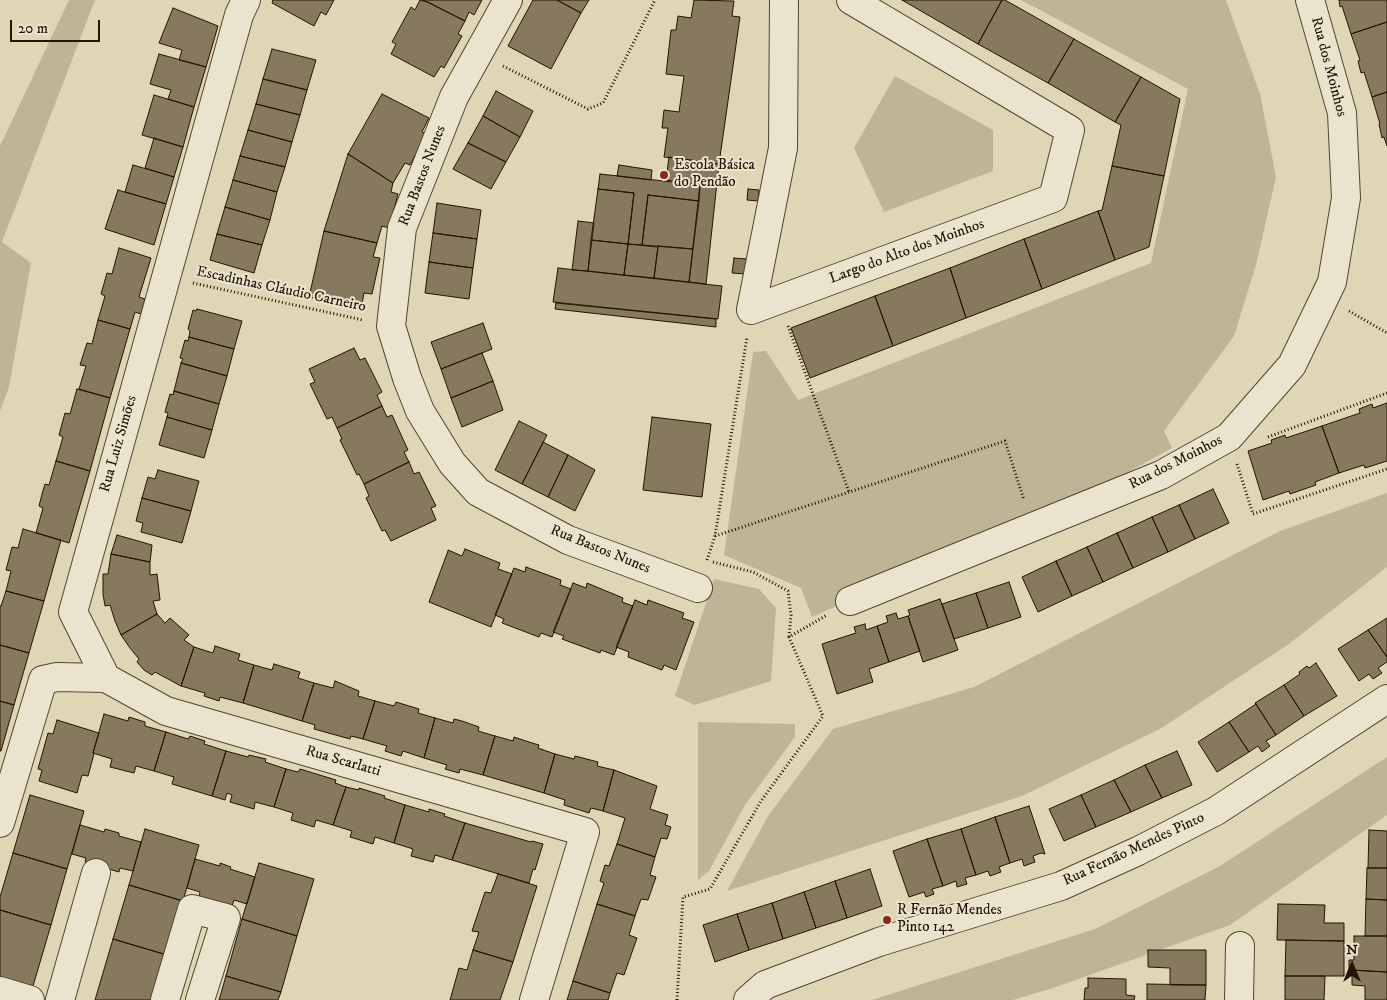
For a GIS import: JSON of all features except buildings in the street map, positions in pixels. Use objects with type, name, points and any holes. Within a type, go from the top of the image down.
[{"type":"street","name":"Rua Luiz Simões","points":[[106,678],[73,612],[239,15],[246,0]]},
{"type":"street","name":"Rua Bastos Nunes","points":[[508,0],[454,97],[402,228],[391,326],[407,378],[420,411],[452,463],[478,492],[568,540],[698,588]]},
{"type":"street","points":[[751,310],[782,148],[784,0]]},
{"type":"street","name":"Largo do Alto dos Moinhos","points":[[751,310],[1052,198],[1070,130],[851,0]]},
{"type":"street","name":"Rua dos Moinhos","points":[[850,601],[1160,475],[1231,444],[1292,365],[1332,282],[1346,198],[1342,114],[1310,0]]},
{"type":"street","points":[[0,823],[43,680],[57,677],[106,678]]},
{"type":"street","name":"Rua Scarlatti","points":[[106,678],[166,711],[585,832],[534,1000]]},
{"type":"street","name":"Rua Fernão Mendes Pinto","points":[[748,1000],[765,985],[879,942],[1061,886],[1138,851],[1216,811],[1387,699]]},
{"type":"street","points":[[60,1000],[96,873]]},
{"type":"street","points":[[165,1000],[192,909],[226,918],[200,1000]]},
{"type":"street","points":[[1239,1000],[1240,946]]},
{"type":"street","points":[[0,991],[30,1000]]},
{"type":"path","points":[[478,54],[588,108],[603,103],[655,0]]},
{"type":"path","name":"Escadinhas Cláudio Carneiro","points":[[166,277],[391,326]]},
{"type":"path","points":[[1324,297],[1387,333]]},
{"type":"path","points":[[778,300],[849,492]]},
{"type":"path","points":[[751,310],[715,536],[1005,442],[1033,527]]},
{"type":"path","points":[[1387,393],[1231,444],[1253,514],[1387,469]]},
{"type":"path","points":[[677,1000],[683,897],[710,889],[761,801],[822,716],[789,638],[791,615],[788,591],[753,572],[707,560]]},
{"type":"path","points":[[789,638],[850,601]]},
{"type":"shaded area","points":[[69,0],[95,0],[2,242],[31,263],[9,387],[0,411],[0,146]]},
{"type":"shaded area","points":[[1021,0],[1226,0],[1260,94],[1276,177],[1256,265],[1234,336],[1164,431],[1172,448],[1099,488],[812,617],[801,588],[724,555],[753,352],[766,351],[798,400],[1151,263],[1188,89]]},
{"type":"shaded area","points":[[895,76],[993,130],[993,171],[884,212],[854,148]]},
{"type":"shaded area","points":[[1387,493],[1387,567],[1289,644],[1160,729],[1022,796],[727,891],[768,816],[833,729],[974,687],[1280,531]]},
{"type":"shaded area","points":[[714,579],[759,589],[776,608],[771,681],[695,705],[675,696]]},
{"type":"shaded area","points":[[698,722],[795,724],[795,737],[745,805],[709,871],[698,880]]},
{"type":"shaded area","points":[[1387,757],[1387,815],[1230,925],[1053,988],[1013,1000],[872,1000],[1095,929],[1220,866]]},
{"type":"place","name":"Escola Básica do Pendão","points":[[664,175]]},
{"type":"place","name":"R Fernão Mendes Pinto 142","points":[[887,920]]}]
